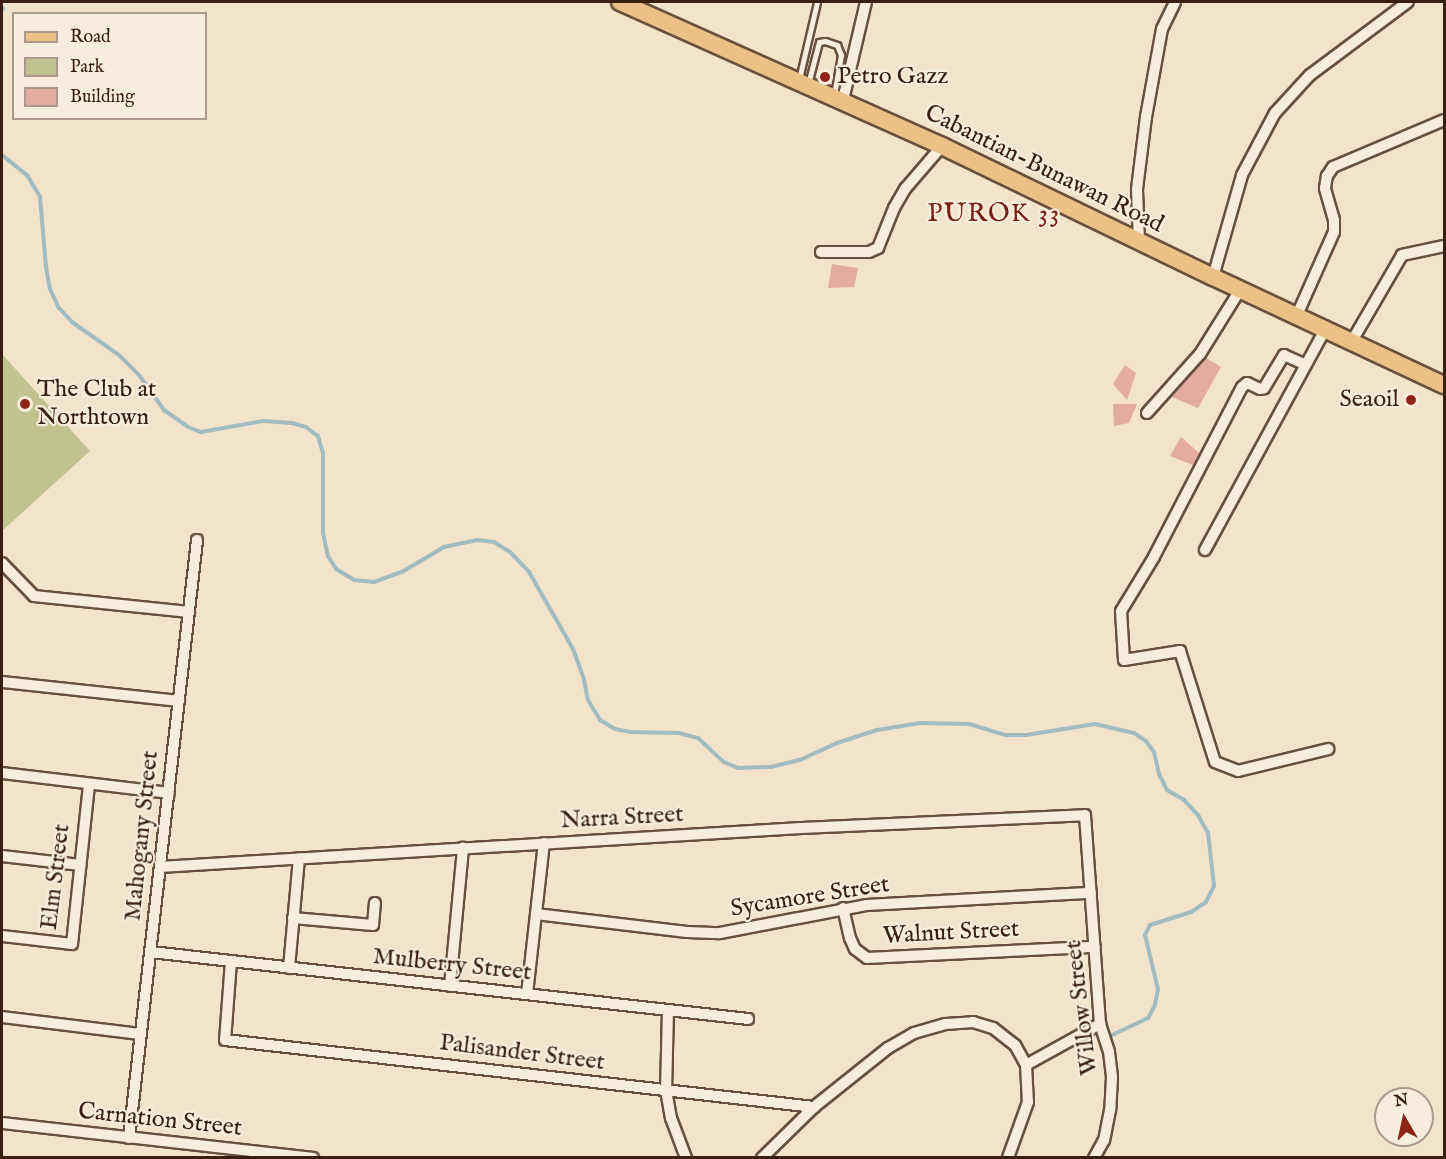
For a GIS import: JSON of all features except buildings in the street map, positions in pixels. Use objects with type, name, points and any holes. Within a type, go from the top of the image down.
[{"type":"main road","name":"Cabantian-Bunawan Road","points":[[620,2],[942,146],[1139,242],[1444,385]]},
{"type":"street","points":[[838,98],[866,2]]},
{"type":"street","points":[[1139,242],[1137,189],[1146,117],[1162,29],[1175,2]]},
{"type":"street","points":[[1213,277],[1242,175],[1275,113],[1310,75],[1408,2]]},
{"type":"street","points":[[1297,315],[1334,232],[1334,220],[1326,188],[1327,176],[1333,167],[1444,120]]},
{"type":"street","points":[[821,252],[869,252],[879,248],[894,208],[905,189],[942,146]]},
{"type":"street","points":[[1352,341],[1402,255],[1444,246]]},
{"type":"street","points":[[1147,413],[1200,354],[1240,290]]},
{"type":"street","points":[[1205,550],[1304,364],[1326,328]]},
{"type":"street","points":[[1304,364],[1284,355],[1264,388],[1260,389],[1247,383],[1242,387],[1154,557],[1121,611],[1123,651],[1124,660],[1180,651],[1215,762],[1238,771],[1328,749]]},
{"type":"street","name":"Mahogany Street","points":[[129,1138],[196,540]]},
{"type":"street","points":[[2,563],[34,596],[189,612]]},
{"type":"street","points":[[2,682],[179,701]]},
{"type":"street","points":[[2,773],[169,793]]},
{"type":"street","name":"Elm Street","points":[[2,936],[72,944],[88,784]]},
{"type":"street","name":"Narra Street","points":[[160,867],[801,828],[1086,815]]},
{"type":"street","name":"Willow Street","points":[[1086,815],[1100,1024],[1109,1052],[1112,1077],[1104,1140],[1094,1158]]},
{"type":"street","points":[[527,994],[544,843]]},
{"type":"street","points":[[450,986],[463,848]]},
{"type":"street","points":[[2,856],[80,865]]},
{"type":"street","points":[[289,968],[299,858]]},
{"type":"street","name":"Sycamore Street","points":[[536,914],[687,932],[720,933],[843,908],[1091,893]]},
{"type":"street","points":[[293,918],[373,925],[375,903]]},
{"type":"street","name":"Walnut Street","points":[[843,908],[855,949],[867,958],[1095,947]]},
{"type":"street","name":"Mulberry Street","points":[[151,952],[748,1019]]},
{"type":"street","name":"Palisander Street","points":[[231,961],[225,1040],[814,1107]]},
{"type":"street","points":[[668,1010],[666,1090],[671,1118],[686,1158]]},
{"type":"street","points":[[2,1017],[141,1034]]},
{"type":"street","points":[[762,1158],[814,1107],[888,1048],[914,1033],[946,1024],[973,1022],[993,1028],[1015,1045],[1026,1065],[1028,1102],[1008,1158]]},
{"type":"street","points":[[1026,1065],[1100,1024]]},
{"type":"street","name":"Carnation Street","points":[[2,1123],[313,1158]]},
{"type":"lane","points":[[803,83],[817,2]]},
{"type":"lane","points":[[803,83],[819,42],[825,41],[837,45],[841,55],[838,98]]},
{"type":"green space","name":"The Club at Northtown","points":[[2,354],[90,451],[2,531]]},
{"type":"waterway","points":[[2,155],[27,175],[40,197],[46,267],[50,289],[59,308],[72,322],[119,355],[139,375],[164,410],[188,427],[201,432],[263,421],[292,423],[306,427],[318,436],[323,453],[323,533],[328,556],[336,569],[354,580],[374,582],[402,572],[444,547],[477,540],[494,542],[510,552],[529,572],[573,649],[584,680],[588,700],[600,720],[615,729],[630,732],[679,733],[698,738],[724,762],[738,768],[771,767],[800,760],[837,743],[877,730],[920,723],[969,724],[1006,735],[1026,735],[1095,724],[1134,733],[1146,741],[1154,752],[1159,774],[1167,790],[1184,800],[1198,815],[1208,833],[1214,886],[1206,902],[1191,912],[1150,925],[1145,935],[1158,989],[1155,1005],[1148,1018],[1110,1036]]},
{"type":"place","name":"Petro Gazz","points":[[825,77]]},
{"type":"place","name":"Seaoil","points":[[1411,400]]},
{"type":"place","name":"The Club at Northtown","points":[[25,404]]},
{"type":"district","name":"PUROK 33","points":[[994,214]]}]
